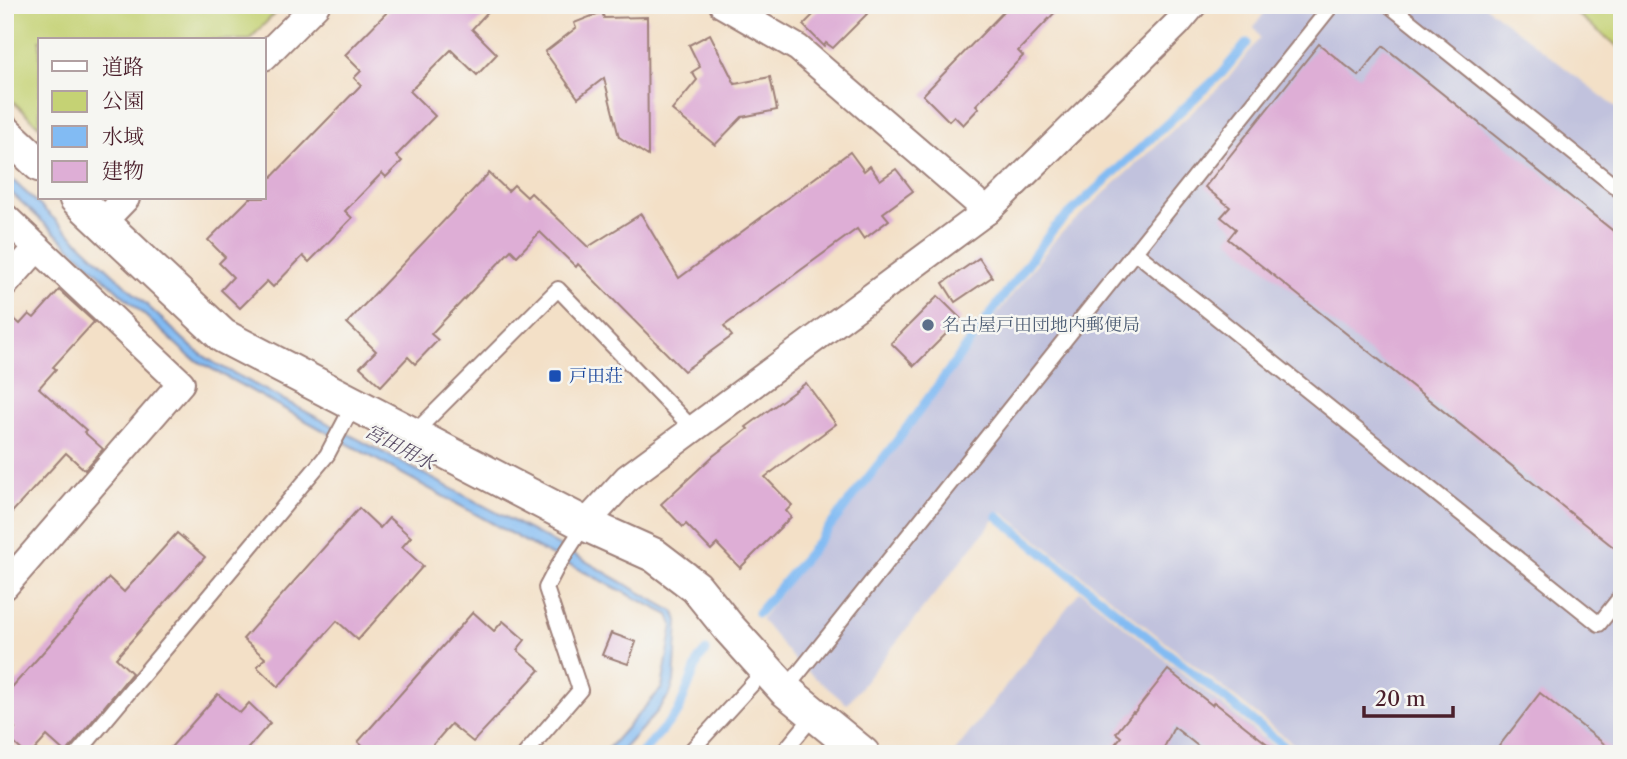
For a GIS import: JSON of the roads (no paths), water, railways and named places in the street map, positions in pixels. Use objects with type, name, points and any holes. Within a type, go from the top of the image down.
[{"type":"street","points":[[266,56],[316,5]]},
{"type":"street","points":[[723,5],[798,48],[987,211]]},
{"type":"street","points":[[579,534],[627,478],[987,211],[1194,5]]},
{"type":"street","points":[[5,132],[38,163]]},
{"type":"street","points":[[78,200],[223,336],[348,414],[412,435],[579,534],[654,555],[696,587],[775,679],[863,754]]},
{"type":"street","points":[[102,223],[125,200]]},
{"type":"street","points":[[5,218],[181,383],[5,586]]},
{"type":"street","points":[[5,284],[37,248]]},
{"type":"lane","points":[[688,754],[775,679],[1135,252],[1332,5]]},
{"type":"lane","points":[[1389,5],[1622,192]]},
{"type":"lane","points":[[1135,252],[1599,624],[1622,595]]},
{"type":"lane","points":[[412,435],[558,289],[693,429]]},
{"type":"lane","points":[[77,754],[327,455],[348,414]]},
{"type":"lane","points":[[525,754],[580,690],[546,588],[579,534]]},
{"type":"lane","points":[[782,754],[815,714]]},
{"type":"water","points":[[5,173],[195,350],[216,364],[545,538],[674,612],[678,621],[674,682],[670,694],[656,713],[619,754],[603,754],[662,688],[673,625],[669,615],[539,549],[190,357],[5,187]]},
{"type":"waterway","points":[[758,613],[899,438],[1054,228],[1222,73],[1247,43]]},
{"type":"waterway","points":[[997,516],[1294,754]]},
{"type":"waterway","points":[[641,754],[678,712],[699,659],[706,651]]},
{"type":"place","name":"名古屋戸田団地内郵便局","points":[[928,325]]},
{"type":"place","name":"戸田荘","points":[[555,376]]},
{"type":"water label","name":"宮田用水","points":[[400,447]]}]
